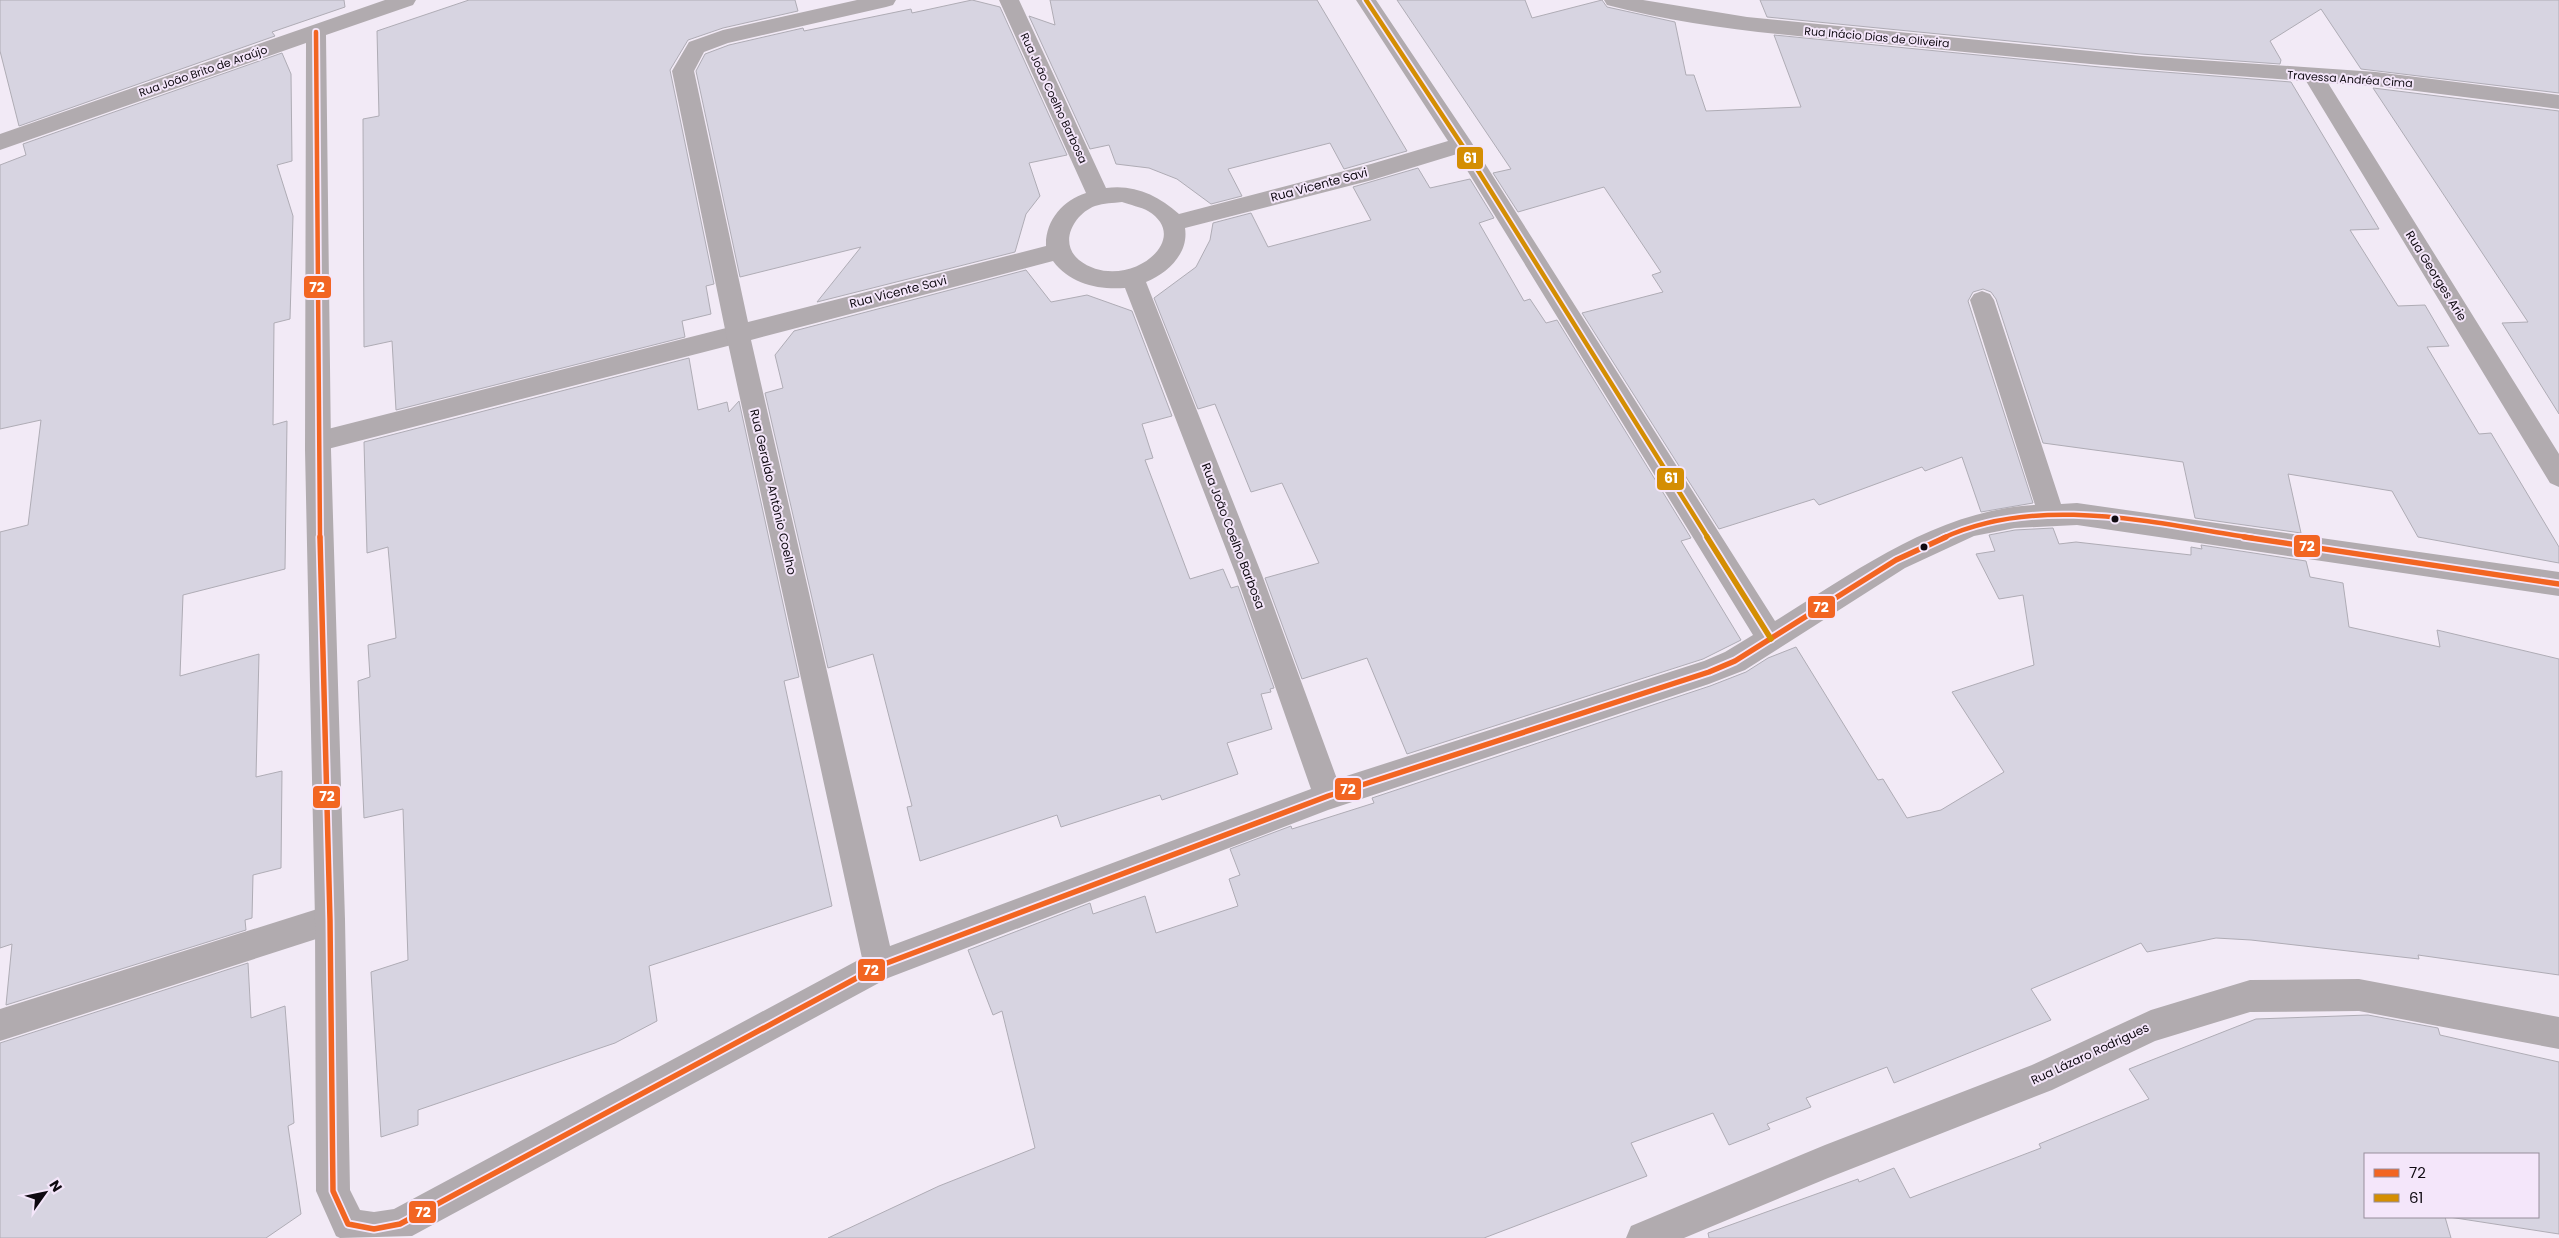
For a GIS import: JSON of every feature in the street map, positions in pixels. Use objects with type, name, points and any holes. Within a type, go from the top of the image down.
[{"type":"street","name":"Rua João Brito de Araújo","points":[[0,142],[406,0]]},
{"type":"street","name":"Rua Geraldo Antônio Coelho","points":[[879,966],[738,334],[683,72],[696,47],[723,37],[886,0]]},
{"type":"street","name":"Rua João Coelho Barbosa","points":[[1009,0],[1099,197]]},
{"type":"street","points":[[1366,0],[1462,145],[1771,639]]},
{"type":"street","name":"Rua Inácio Dias de Oliveira","points":[[1614,0],[1658,10],[1747,24],[2141,63]]},
{"type":"street","points":[[316,32],[320,441],[330,920],[333,1191],[348,1224],[362,1230],[378,1230],[400,1224],[879,966],[1328,796],[1709,672],[1735,661],[1896,560],[1970,526],[2015,517],[2076,514],[2198,530],[2559,584]]},
{"type":"street","name":"Travessa Andréa Cima","points":[[2141,63],[2376,79],[2559,102]]},
{"type":"street","name":"Rua Georges Arie","points":[[2314,76],[2559,476]]},
{"type":"street","name":"Rua Vicente Savi","points":[[1174,223],[1372,172],[1462,145]]},
{"type":"street","points":[[1123,194],[1145,198],[1163,208],[1174,223],[1176,240],[1169,256],[1154,269],[1134,278],[1110,281],[1087,276],[1069,266],[1058,251],[1057,238],[1060,224],[1084,203],[1099,197],[1123,194]]},
{"type":"street","name":"Rua Vicente Savi","points":[[320,441],[1058,251]]},
{"type":"street","name":"Rua João Coelho Barbosa","points":[[1134,278],[1249,575],[1328,796]]},
{"type":"street","points":[[1982,300],[2051,515]]},
{"type":"street","points":[[0,1025],[330,920]]},
{"type":"street","name":"Rua Lázaro Rodrigues","points":[[1643,1238],[1825,1162],[2040,1078],[2150,1026],[2250,996],[2359,995],[2559,1033]]},
{"type":"building","points":[[0,0],[344,0],[345,7],[272,32],[275,36],[19,126],[0,51]]},
{"type":"building","points":[[469,0],[795,0],[798,11],[723,28],[688,40],[670,70],[714,284],[706,286],[711,314],[682,321],[685,337],[396,410],[392,341],[364,347],[363,119],[379,116],[377,31]]},
{"type":"building","points":[[972,0],[1000,7],[1067,155],[1029,163],[1040,196],[1026,214],[1015,252],[817,302],[861,247],[740,277],[696,71],[705,54],[729,45],[803,28],[804,31],[911,9],[912,13]]},
{"type":"building","points":[[1050,0],[1317,0],[1407,151],[1344,169],[1330,143],[1228,169],[1242,196],[1211,204],[1177,179],[1149,168],[1116,164],[1109,145],[1090,149],[1029,16],[1055,25]]},
{"type":"building","points":[[1397,0],[1525,0],[1532,18],[1602,0],[1607,7],[1675,22],[1686,75],[1694,75],[1706,111],[1801,107],[1774,35],[2100,67],[2291,82],[2379,229],[2350,230],[2398,306],[2425,305],[2449,346],[2427,347],[2479,434],[2491,433],[2559,547],[2559,563],[2418,537],[2392,491],[2288,474],[2301,533],[2195,518],[2183,462],[2043,443],[1996,299],[1991,292],[1983,289],[1973,292],[1968,301],[2033,503],[1981,512],[1962,457],[1925,471],[1922,467],[1819,505],[1814,499],[1719,529],[1582,313],[1663,292],[1652,275],[1661,272],[1604,187],[1518,212],[1493,173],[1511,169]]},
{"type":"building","points":[[1760,0],[2559,0],[2559,93],[2361,69],[2321,9],[2270,41],[2281,60],[2280,64],[2141,54],[1767,17]]},
{"type":"building","points":[[282,53],[291,74],[292,161],[277,165],[293,216],[290,319],[274,323],[273,425],[287,421],[285,569],[183,595],[180,676],[259,654],[256,777],[282,771],[281,868],[253,875],[252,918],[245,920],[246,930],[6,1005],[12,944],[0,948],[0,532],[28,525],[41,420],[0,429],[0,165],[26,155],[23,144]]},
{"type":"building","points":[[2373,88],[2559,111],[2559,414],[2502,323],[2528,322]]},
{"type":"building","points":[[1418,168],[1430,188],[1470,179],[1494,218],[1479,223],[1524,301],[1530,299],[1546,323],[1557,320],[1691,538],[1681,541],[1741,640],[1703,659],[1407,754],[1367,658],[1302,679],[1265,578],[1319,563],[1282,483],[1251,492],[1215,404],[1198,409],[1154,298],[1196,267],[1210,240],[1213,223],[1251,213],[1268,247],[1371,220],[1353,187]]},
{"type":"building","points":[[1026,270],[1051,302],[1087,295],[1132,311],[1172,416],[1142,424],[1153,458],[1145,460],[1190,579],[1223,569],[1231,588],[1238,586],[1274,688],[1270,689],[1271,692],[1261,694],[1272,729],[1227,743],[1238,774],[1162,800],[1160,795],[1061,827],[1057,815],[920,861],[907,807],[912,806],[873,654],[828,668],[765,393],[783,388],[775,355],[794,331]]},
{"type":"building","points":[[689,358],[698,410],[727,402],[729,412],[739,401],[799,677],[784,681],[832,906],[649,966],[657,1021],[615,1043],[418,1110],[418,1125],[381,1137],[371,972],[408,960],[403,809],[364,818],[358,681],[370,677],[368,645],[396,638],[388,547],[367,553],[364,442]]},
{"type":"building","points":[[2053,528],[2059,544],[2076,542],[2191,555],[2191,547],[2202,549],[2201,545],[2306,561],[2310,577],[2343,583],[2349,627],[2440,647],[2437,630],[2559,659],[2559,975],[2418,955],[2419,959],[2251,940],[2216,938],[2147,952],[2141,943],[2031,989],[2051,1020],[1894,1083],[1887,1067],[1806,1098],[1811,1107],[1767,1124],[1770,1129],[1729,1145],[1713,1113],[1631,1143],[1647,1176],[1484,1238],[828,1238],[939,1186],[1035,1148],[1002,1011],[993,1015],[968,950],[1090,903],[1093,914],[1145,896],[1156,933],[1238,906],[1229,879],[1240,875],[1230,849],[1291,826],[1292,829],[1374,803],[1372,798],[1710,686],[1746,672],[1768,658],[1796,647],[1878,780],[1883,779],[1907,818],[1941,810],[2004,772],[1952,692],[2034,665],[2023,595],[1999,599],[1976,554],[1995,551],[1989,535],[2015,530]]},
{"type":"building","points":[[248,963],[251,1018],[285,1006],[294,1123],[288,1126],[301,1214],[266,1238],[0,1238],[0,1043]]},
{"type":"building","points":[[2368,1015],[2438,1028],[2440,1035],[2559,1062],[2559,1234],[2455,1218],[2539,1218],[2539,1153],[2364,1153],[2364,1218],[2445,1218],[2451,1238],[1709,1238],[1708,1233],[1858,1179],[1859,1182],[1894,1168],[1910,1198],[2041,1148],[2039,1144],[2149,1099],[2129,1069],[2256,1019]]},
{"type":"transit line","name":"61","points":[[1366,0],[1462,145],[1771,639]]},
{"type":"transit line","name":"72","points":[[316,32],[318,450],[330,920],[333,1191],[348,1224],[361,1228],[380,1229],[400,1224],[879,966],[1328,796],[1709,672],[1735,661],[1896,560],[1970,526],[2015,517],[2077,514],[2198,530],[2559,584]]}]
